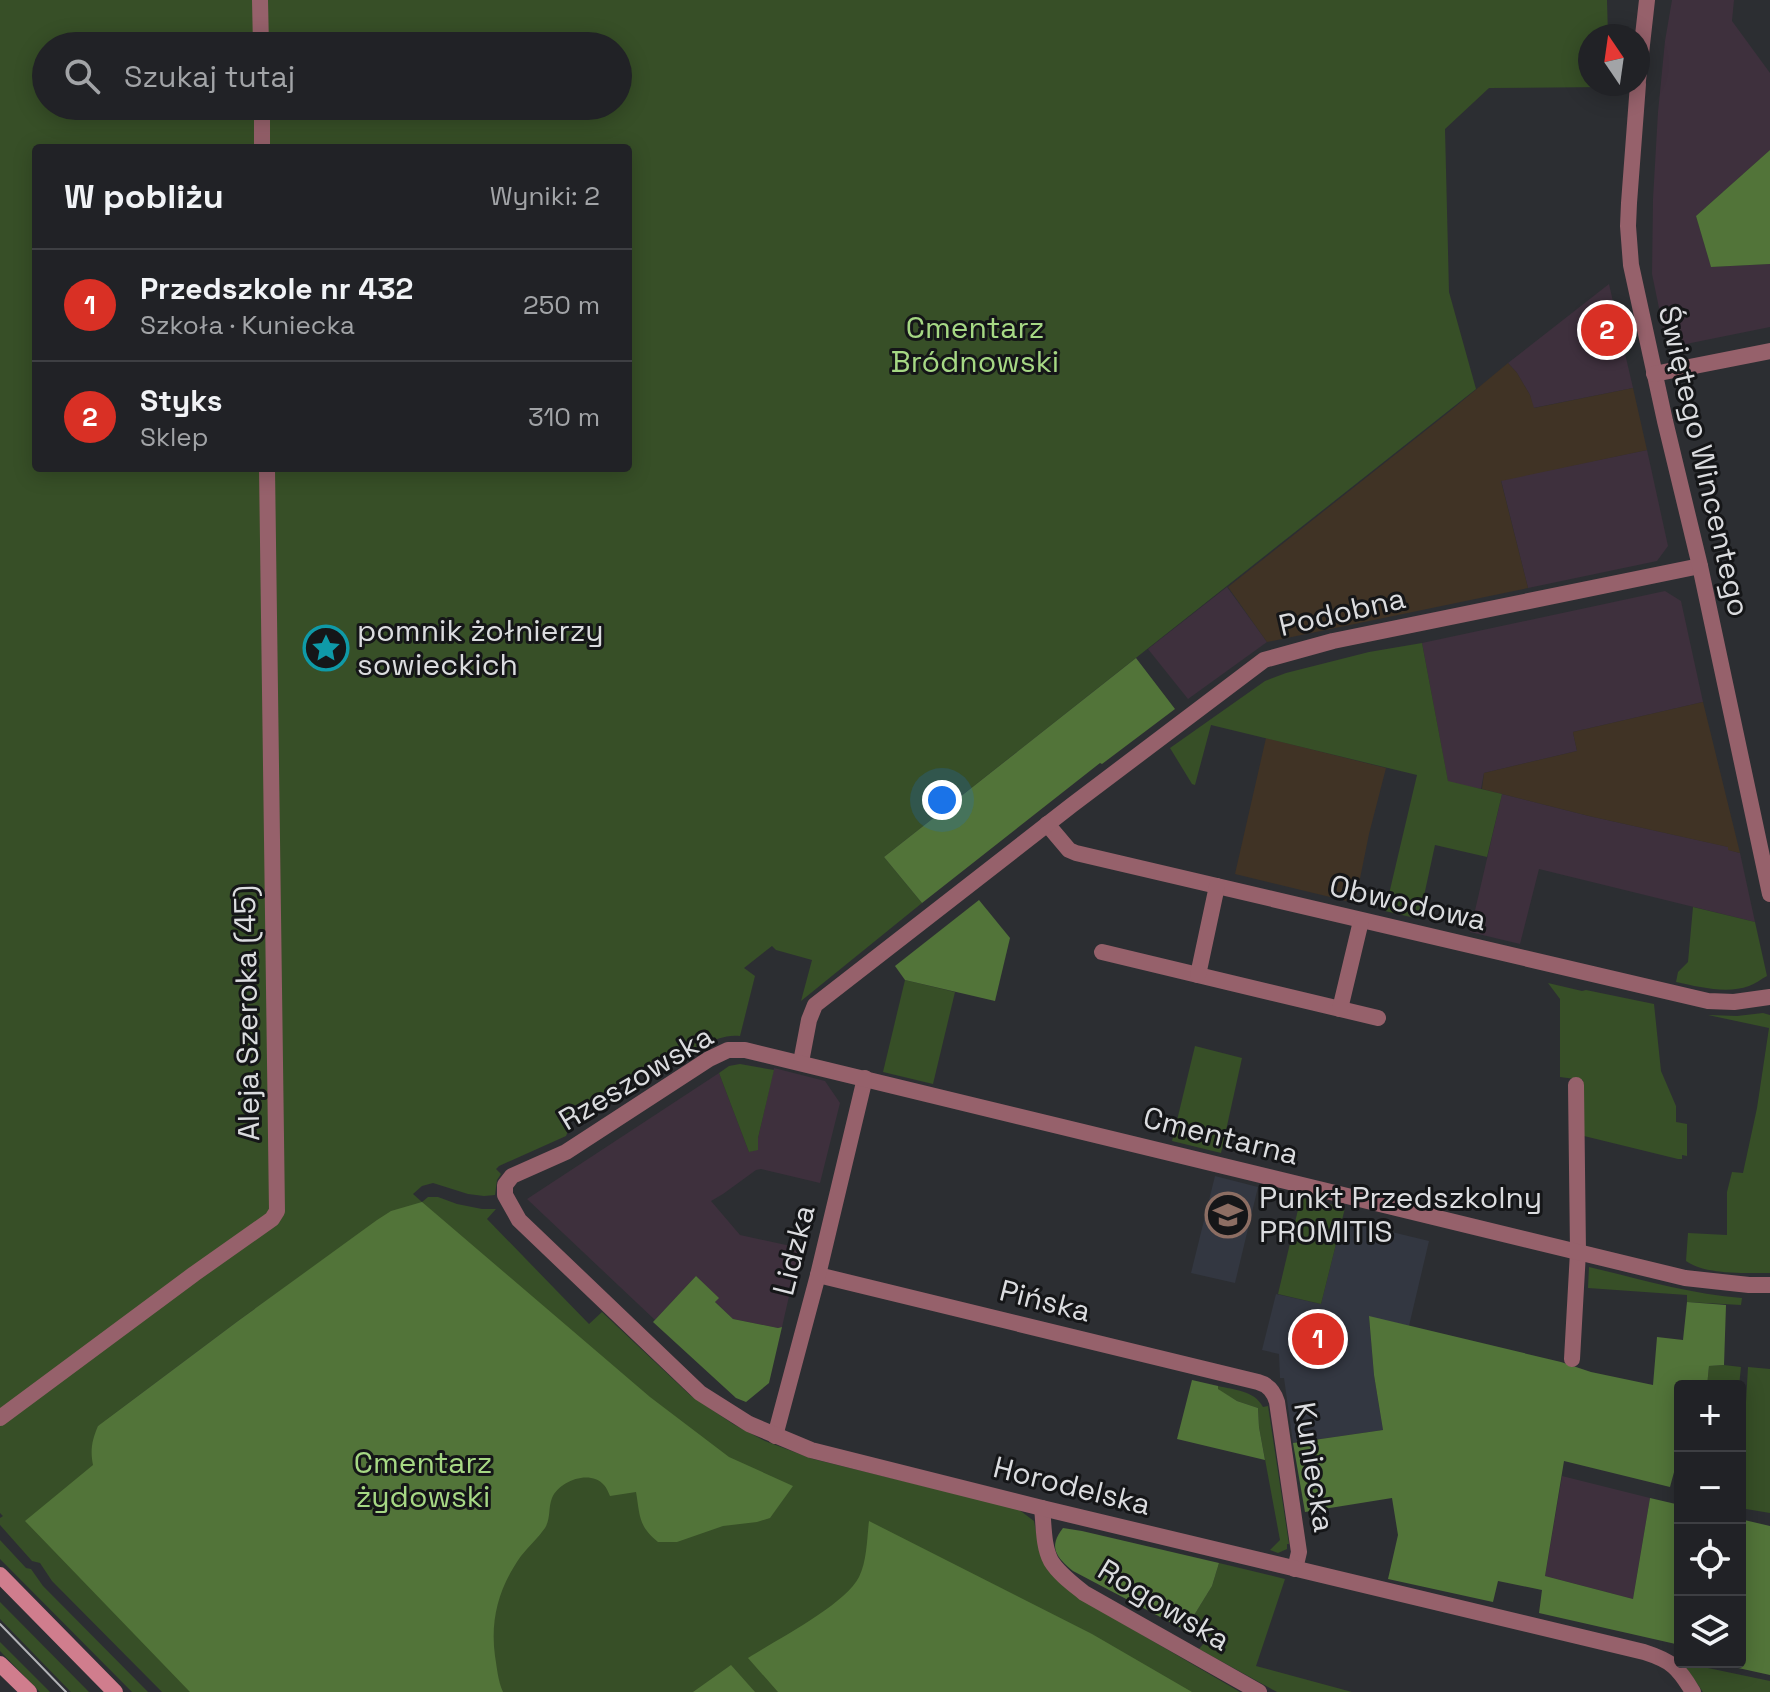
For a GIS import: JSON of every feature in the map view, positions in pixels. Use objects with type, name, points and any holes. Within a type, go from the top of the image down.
[{"type":"main road","points":[[0,1575],[115,1692]]},
{"type":"main road","points":[[0,1664],[29,1692]]},
{"type":"street","points":[[260,0],[261,32]]},
{"type":"street","name":"Świętego Wincentego","points":[[1644,24],[1647,0]]},
{"type":"street","name":"Świętego Wincentego","points":[[1637,96],[1629,249],[1770,894]]},
{"type":"street","points":[[262,120],[262,144]]},
{"type":"street","points":[[1654,374],[1770,351]]},
{"type":"street","name":"Aleja Szeroka (45)","points":[[0,1418],[272,1219],[277,1211],[267,472]]},
{"type":"street","name":"Podobna","points":[[1047,824],[1264,660],[1333,641],[1700,566]]},
{"type":"street","points":[[801,1062],[815,1005],[1047,824]]},
{"type":"street","name":"Obwodowa","points":[[1047,824],[1069,850],[1076,853],[1708,1001],[1734,1002],[1770,997]]},
{"type":"street","points":[[1198,975],[1217,886]]},
{"type":"street","points":[[1340,1009],[1361,921]]},
{"type":"street","points":[[1102,952],[1378,1018]]},
{"type":"street","name":"Rzeszowska","points":[[506,1200],[505,1185],[512,1176],[566,1152],[709,1059],[728,1050],[745,1050],[801,1062]]},
{"type":"street","name":"Cmentarna","points":[[801,1062],[1685,1278],[1770,1285]]},
{"type":"street","name":"Lidzka","points":[[775,1436],[818,1275],[865,1078]]},
{"type":"street","points":[[1572,1359],[1578,1252],[1576,1085]]},
{"type":"street","name":"Horodelska","points":[[506,1200],[519,1220],[700,1393],[749,1424],[775,1436],[811,1450],[1042,1508],[1644,1652],[1667,1660],[1684,1676],[1693,1692]]},
{"type":"street","name":"Pińska","points":[[818,1275],[1258,1382]]},
{"type":"street","name":"Kuniecka","points":[[1258,1382],[1271,1390],[1277,1402],[1299,1552],[1295,1569]]},
{"type":"street","name":"Rogowska","points":[[1042,1508],[1046,1546],[1051,1560],[1084,1593],[1259,1692]]},
{"type":"shaded area","points":[[1672,0],[1734,0],[1732,21],[1770,73],[1770,150],[1696,216],[1711,267],[1770,264],[1770,327],[1686,344],[1665,337],[1652,274],[1658,112]]},
{"type":"shaded area","points":[[1609,284],[1633,388],[1533,408],[1530,395],[1508,363]]},
{"type":"shaded area","points":[[1508,363],[1530,395],[1534,408],[1633,388],[1647,450],[1501,481],[1528,588],[1267,642],[1228,587]]},
{"type":"shaded area","points":[[1647,450],[1668,546],[1657,561],[1528,588],[1501,480]]},
{"type":"shaded area","points":[[1227,587],[1267,642],[1188,699],[1148,649]]},
{"type":"shaded area","points":[[1665,591],[1681,601],[1703,702],[1573,732],[1577,751],[1484,773],[1481,789],[1448,782],[1422,643]]},
{"type":"shaded area","points":[[1703,702],[1740,853],[1728,850],[1728,847],[1482,789],[1484,773],[1577,751],[1573,732]]},
{"type":"shaded area","points":[[1266,738],[1386,768],[1355,903],[1235,874]]},
{"type":"shaded area","points":[[1502,794],[1729,847],[1729,850],[1740,853],[1755,922],[1539,869],[1520,944],[1470,932]]},
{"type":"shaded area","points":[[774,1068],[825,1081],[840,1103],[820,1183],[761,1169],[711,1201],[740,1235],[800,1248],[782,1327],[733,1319],[715,1302],[718,1298],[696,1276],[655,1320],[527,1199],[719,1073],[749,1152],[758,1149]]},
{"type":"shaded area","name":"Punkt Przedszkolny PROMITIS","points":[[1215,1176],[1258,1187],[1235,1283],[1191,1273]]},
{"type":"shaded area","points":[[1342,1220],[1429,1241],[1409,1326],[1369,1317],[1383,1430],[1293,1443],[1284,1378],[1280,1378],[1279,1354],[1262,1350],[1276,1294],[1321,1304]]},
{"type":"shaded area","points":[[1562,1476],[1650,1498],[1633,1599],[1545,1576]]},
{"type":"green space","name":"Cmentarz Bródnowski","points":[[0,0],[1607,0],[1608,24],[1578,24],[1578,87],[1489,88],[1445,129],[1449,292],[1476,389],[884,857],[922,903],[801,1001],[812,960],[776,950],[772,946],[744,968],[755,976],[740,1036],[714,1040],[675,1064],[665,1055],[563,1122],[568,1131],[566,1136],[499,1166],[496,1169],[501,1174],[495,1195],[468,1194],[433,1183],[422,1186],[413,1194],[422,1202],[428,1197],[438,1197],[457,1204],[496,1209],[487,1219],[589,1324],[602,1312],[690,1395],[765,1441],[813,1459],[1018,1509],[1034,1521],[1040,1552],[1091,1605],[1240,1692],[162,1692],[52,1581],[40,1563],[32,1561],[0,1525],[3,1516],[0,1513]],"holes":[[[391,1211],[98,1426],[238,1321]]]},
{"type":"green space","points":[[1770,150],[1770,264],[1711,267],[1696,216]]},
{"type":"green space","points":[[1422,643],[1448,781],[1502,794],[1487,857],[1435,845],[1419,919],[1385,911],[1417,775],[1211,725],[1195,785],[1170,748],[1265,681],[1369,652]]},
{"type":"green space","points":[[1136,658],[1175,709],[1100,763],[922,903],[884,857]]},
{"type":"green space","points":[[979,900],[1010,938],[995,1001],[905,980],[895,966]]},
{"type":"green space","points":[[1693,907],[1755,922],[1767,976],[1749,986],[1732,989],[1676,982],[1678,972],[1688,962]]},
{"type":"green space","points":[[905,980],[955,992],[933,1084],[883,1072]]},
{"type":"green space","points":[[1548,983],[1654,1004],[1661,1071],[1676,1106],[1676,1122],[1687,1124],[1687,1156],[1682,1155],[1682,1159],[1678,1159],[1584,1136],[1583,1080],[1560,1077],[1560,999]]},
{"type":"green space","points":[[1708,1015],[1770,1015],[1770,1273],[1704,1269],[1686,1261],[1688,1233],[1727,1235],[1727,1192],[1732,1172],[1743,1173],[1769,1028]]},
{"type":"green space","points":[[1195,1046],[1242,1058],[1221,1153],[1172,1141]]},
{"type":"green space","points":[[740,1064],[774,1070],[758,1150],[749,1152],[719,1073],[729,1066]]},
{"type":"green space","points":[[1301,1197],[1345,1208],[1321,1304],[1278,1294]]},
{"type":"green space","name":"Cmentarz żydowski","points":[[422,1202],[650,1397],[729,1457],[793,1486],[770,1518],[723,1526],[677,1542],[658,1542],[641,1520],[636,1492],[610,1496],[598,1480],[583,1478],[568,1482],[552,1498],[545,1528],[513,1568],[498,1604],[494,1642],[503,1692],[190,1692],[25,1521],[93,1465],[92,1445],[98,1426],[377,1220],[391,1211]]},
{"type":"green space","points":[[1589,1267],[1684,1290],[1742,1298],[1741,1305],[1687,1302],[1687,1295],[1588,1288]]},
{"type":"green space","points":[[696,1276],[719,1298],[715,1302],[733,1319],[782,1327],[769,1383],[746,1402],[736,1398],[653,1322]]},
{"type":"green space","points":[[1687,1302],[1726,1305],[1724,1365],[1709,1366],[1708,1380],[1674,1380],[1674,1472],[1670,1487],[1564,1461],[1545,1576],[1633,1599],[1650,1498],[1674,1504],[1674,1644],[1539,1613],[1542,1590],[1498,1581],[1493,1602],[1388,1579],[1398,1535],[1392,1498],[1305,1512],[1293,1443],[1383,1430],[1369,1316],[1653,1385],[1657,1337],[1683,1340]]},
{"type":"green space","points":[[1709,1366],[1741,1367],[1740,1380],[1708,1380]]},
{"type":"green space","points":[[1748,1367],[1770,1369],[1770,1513],[1746,1509]]},
{"type":"green space","points":[[1192,1380],[1218,1386],[1237,1401],[1258,1408],[1265,1460],[1177,1439]]},
{"type":"green space","points":[[1218,1386],[1249,1394],[1263,1407],[1268,1406],[1289,1544],[1287,1549],[1278,1553],[1270,1550],[1280,1540],[1258,1408],[1237,1401],[1217,1389]]},
{"type":"green space","points":[[1746,1520],[1770,1526],[1770,1675],[1738,1668],[1746,1668]]},
{"type":"green space","points":[[869,1521],[1092,1634],[1192,1692],[778,1692],[748,1658],[825,1610],[851,1588],[864,1564]]},
{"type":"green space","points":[[1063,1528],[1219,1563],[1212,1586],[1185,1630],[1073,1571],[1056,1551],[1056,1541]]},
{"type":"green space","points":[[0,1540],[148,1692],[132,1692],[0,1559]]},
{"type":"green space","points":[[1219,1563],[1285,1579],[1256,1666],[1352,1692],[1277,1692],[1199,1649],[1204,1643],[1185,1630],[1212,1586]]},
{"type":"green space","points":[[0,1602],[89,1692],[71,1692],[0,1619]]},
{"type":"green space","points":[[0,1642],[50,1692],[40,1692],[0,1651]]},
{"type":"green space","points":[[731,1665],[755,1692],[693,1692]]},
{"type":"green space","points":[[1686,1668],[1708,1668],[1770,1681],[1770,1692],[1703,1692]]},
{"type":"tram line","points":[[0,1624],[66,1692]]},
{"type":"place","name":"Styks","points":[[1607,330]]},
{"type":"place","name":"pomnik żołnierzy sowieckich","points":[[326,648]]},
{"type":"place","name":"Punkt Przedszkolny PROMITIS","points":[[1228,1215]]},
{"type":"place","name":"Przedszkole nr 432","points":[[1318,1339]]}]
